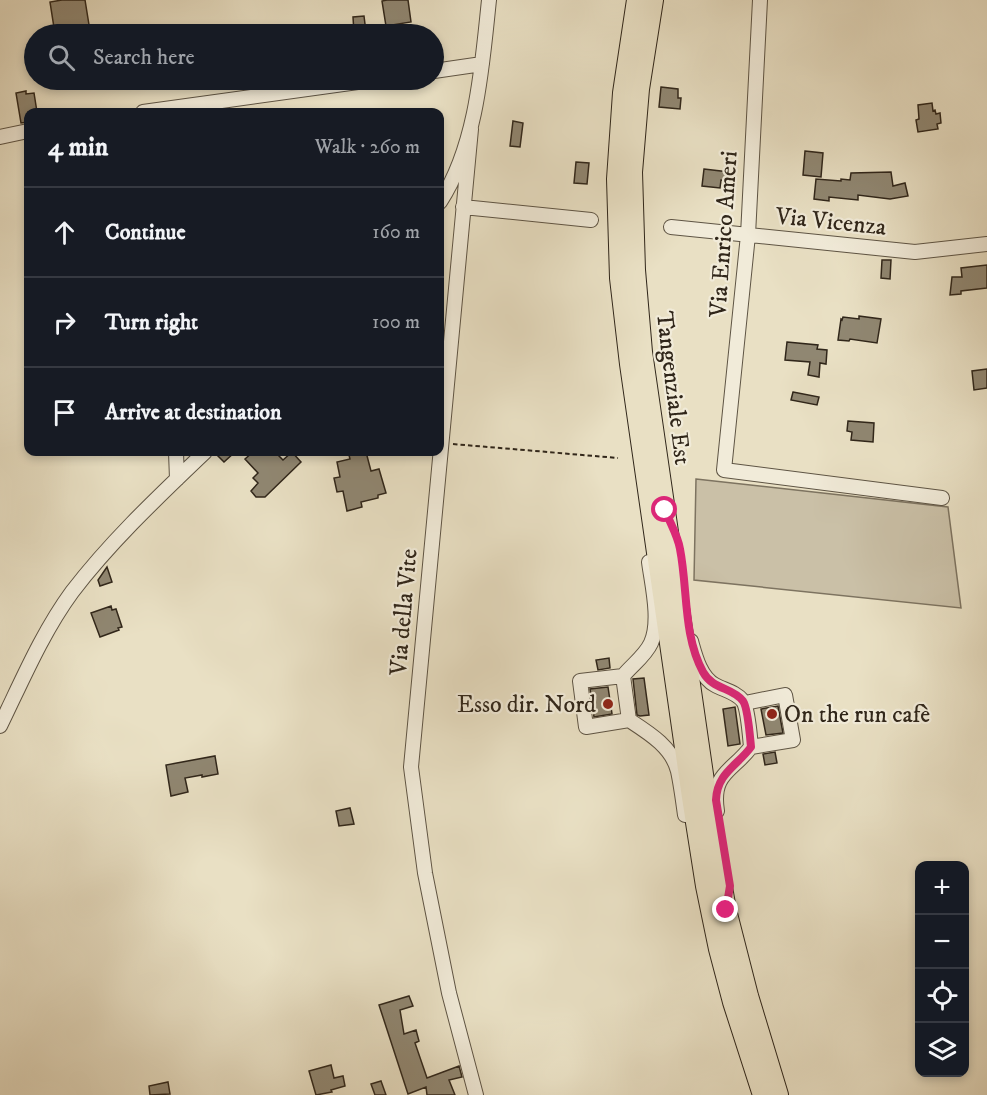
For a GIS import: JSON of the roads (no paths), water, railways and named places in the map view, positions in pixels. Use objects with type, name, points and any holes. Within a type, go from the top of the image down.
[{"type":"highway","name":"Tangenziale Est","points":[[638,0],[623,93],[617,179],[620,278],[630,364],[658,511],[726,910],[748,996],[778,1095]]},
{"type":"highway","name":"Tangenziale Est","points":[[653,0],[639,89],[632,172],[634,270],[642,352],[658,511],[692,797],[706,886],[733,1002],[763,1095]]},
{"type":"street","points":[[444,196],[450,186],[471,129],[482,64],[489,0]]},
{"type":"street","name":"Via Enrico Ameri","points":[[760,0],[748,235],[724,470],[942,498]]},
{"type":"street","points":[[444,70],[482,64]]},
{"type":"street","points":[[187,108],[306,90]]},
{"type":"street","name":"Via della Vite","points":[[444,411],[471,129]]},
{"type":"street","points":[[0,137],[24,132]]},
{"type":"street","points":[[463,207],[591,220]]},
{"type":"street","name":"Via Vicenza","points":[[671,227],[915,252],[987,244]]},
{"type":"street","points":[[176,456],[177,479]]},
{"type":"street","points":[[0,726],[46,633],[72,592],[118,537],[201,456]]},
{"type":"street","name":"Via della Vite","points":[[440,456],[411,767],[425,873],[446,982],[476,1095]]},
{"type":"street","points":[[658,511],[646,542],[656,616],[651,643],[623,675],[580,681],[586,727],[629,720],[646,730],[670,753],[678,769],[693,865],[706,886]]},
{"type":"street","points":[[658,511],[680,547],[691,640],[696,659],[704,675],[712,684],[726,689],[745,703],[751,747],[719,781],[716,792],[730,886],[726,910]]},
{"type":"street","points":[[623,675],[629,720]]},
{"type":"street","points":[[745,703],[785,695],[793,740],[751,747]]},
{"type":"place","name":"Esso dir. Nord","points":[[608,704]]},
{"type":"place","name":"On the run cafè","points":[[772,714]]}]
